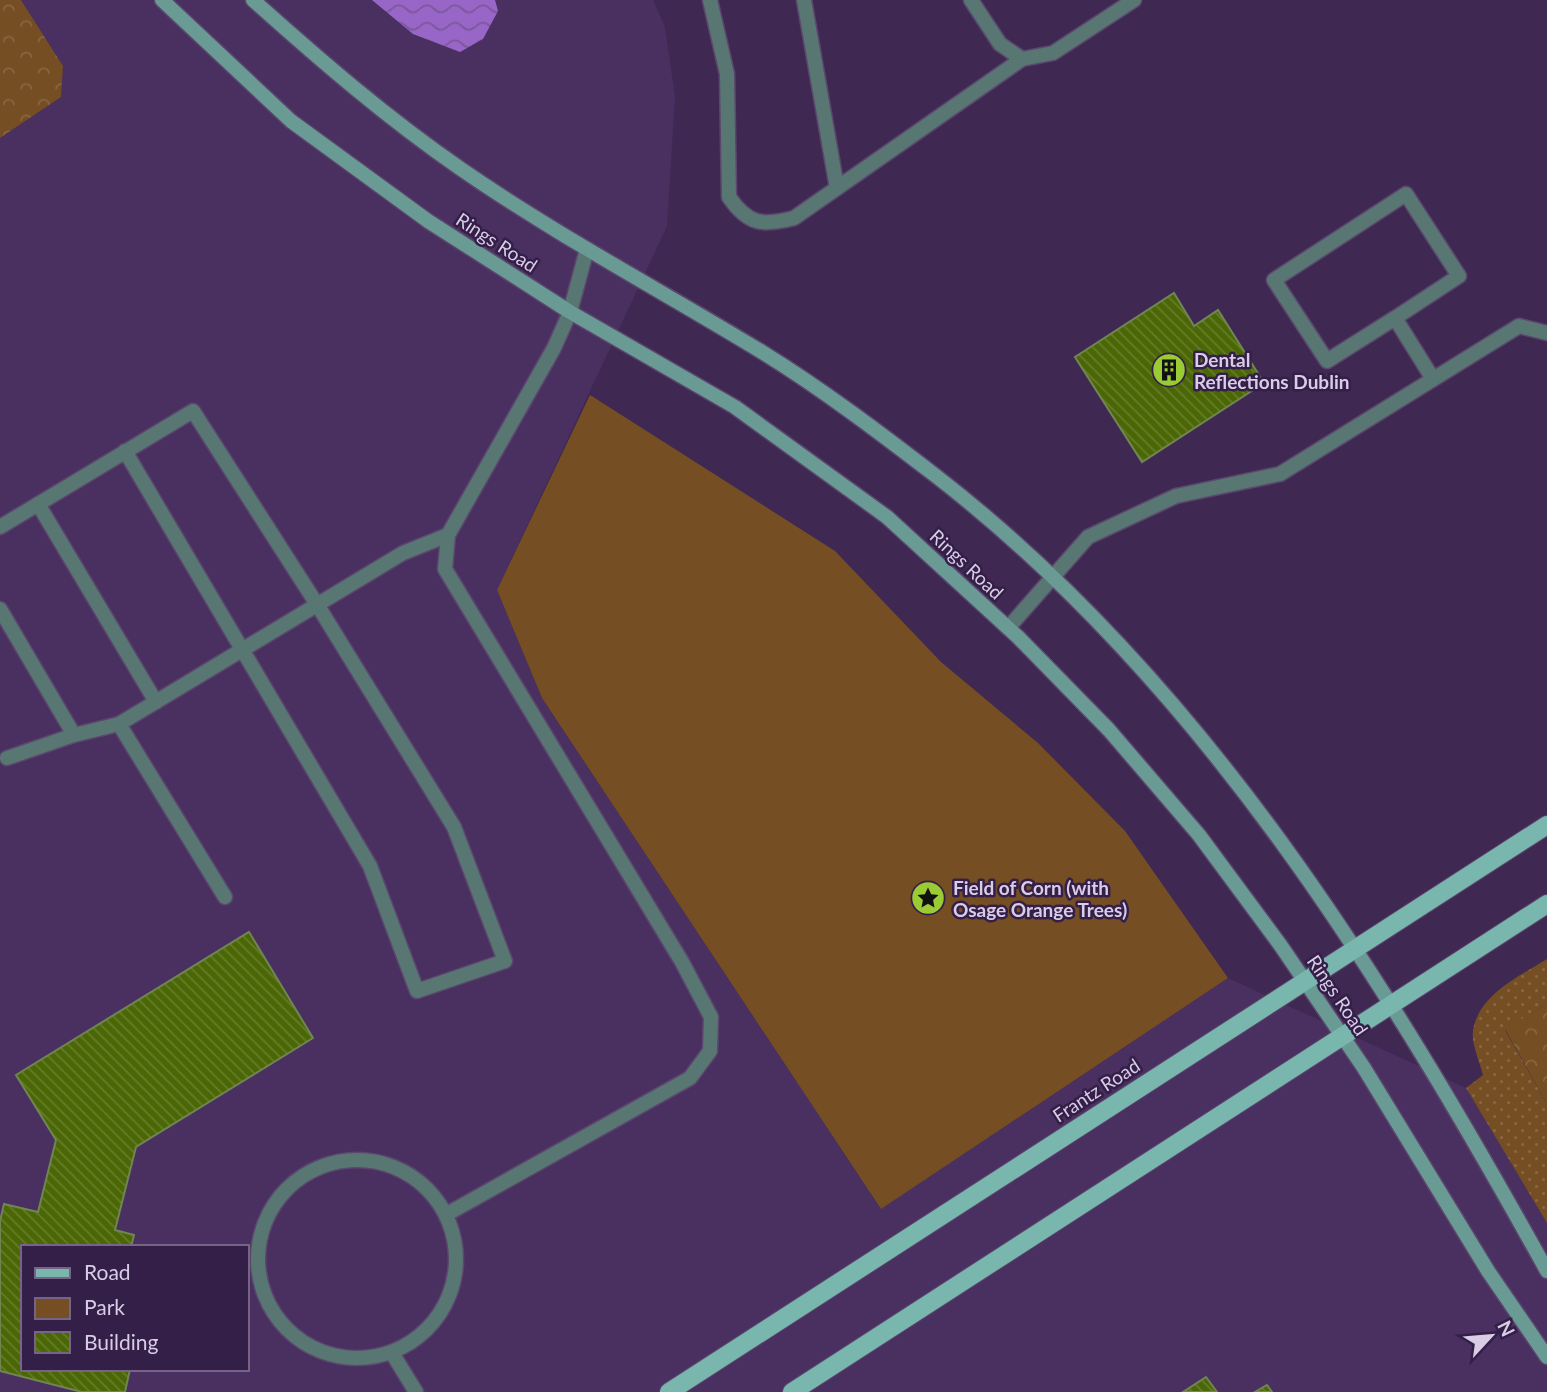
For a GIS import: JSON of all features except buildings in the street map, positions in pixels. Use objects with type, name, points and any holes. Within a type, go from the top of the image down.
[{"type":"main road","name":"Rings Road","points":[[162,0],[292,121],[428,221],[570,312],[735,407],[887,517],[1008,628],[1109,730],[1199,835],[1343,1036],[1488,1272],[1547,1357]]},
{"type":"main road","name":"Rings Road","points":[[253,0],[340,78],[439,152],[587,249],[767,355],[821,392],[937,477],[1054,575],[1163,692],[1241,788],[1333,914],[1491,1170],[1547,1270]]},
{"type":"main road","name":"Frantz Road","points":[[669,1392],[1547,825]]},
{"type":"main road","points":[[792,1392],[1547,904]]},
{"type":"lane","points":[[710,0],[727,74],[729,197],[740,213],[767,225],[794,218],[1022,59],[1054,53],[1112,6],[1134,0]]},
{"type":"lane","points":[[804,0],[837,188]]},
{"type":"lane","points":[[971,0],[1000,44],[1022,59]]},
{"type":"lane","points":[[1406,194],[1458,276],[1395,318],[1326,361],[1274,280],[1406,194]]},
{"type":"lane","points":[[447,1214],[690,1077],[710,1051],[711,1017],[682,962],[445,569],[449,535],[554,348],[570,312],[587,249]]},
{"type":"lane","points":[[1395,318],[1433,379]]},
{"type":"lane","points":[[1008,628],[1088,537],[1176,496],[1280,474],[1519,326],[1547,333]]},
{"type":"lane","points":[[0,527],[125,451],[192,411],[318,606],[454,827],[505,961],[417,991],[370,866],[125,451]]},
{"type":"lane","points":[[38,504],[156,702]]},
{"type":"lane","points":[[7,758],[119,723],[403,553],[449,535]]},
{"type":"lane","points":[[0,609],[74,735]]},
{"type":"lane","points":[[119,723],[225,897]]},
{"type":"lane","points":[[369,1159],[400,1168],[427,1187],[447,1214],[457,1246],[455,1280],[443,1311],[421,1336],[392,1353],[360,1359],[327,1355],[298,1340],[275,1316],[261,1287],[257,1254],[264,1222],[281,1194],[289,1187],[306,1173],[336,1161],[369,1159]]},
{"type":"lane","points":[[392,1353],[416,1392]]},
{"type":"shaded area","points":[[21,0],[653,0],[665,27],[675,97],[667,226],[497,590],[542,698],[881,1209],[1228,978],[1466,1088],[1547,1223],[1547,1392],[0,1392],[0,138],[61,97],[63,66]]},
{"type":"green space","points":[[0,0],[21,0],[63,66],[61,97],[0,138]]},
{"type":"green space","points":[[590,395],[835,551],[941,662],[1038,743],[1125,831],[1228,978],[881,1209],[542,698],[497,590]]},
{"type":"green space","points":[[1547,959],[1547,1004],[1505,1030],[1547,1104],[1547,1223],[1466,1088],[1483,1075],[1474,1047],[1473,1031],[1483,1007],[1502,988]]},
{"type":"green space","points":[[1547,1004],[1547,1104],[1505,1029]]},
{"type":"water","points":[[372,0],[495,0],[498,11],[483,39],[460,52],[413,34]]},
{"type":"place","name":"Dental Reflections Dublin","points":[[1169,370]]},
{"type":"place","name":"Field of Corn (with Osage Orange Trees)","points":[[928,898]]}]
